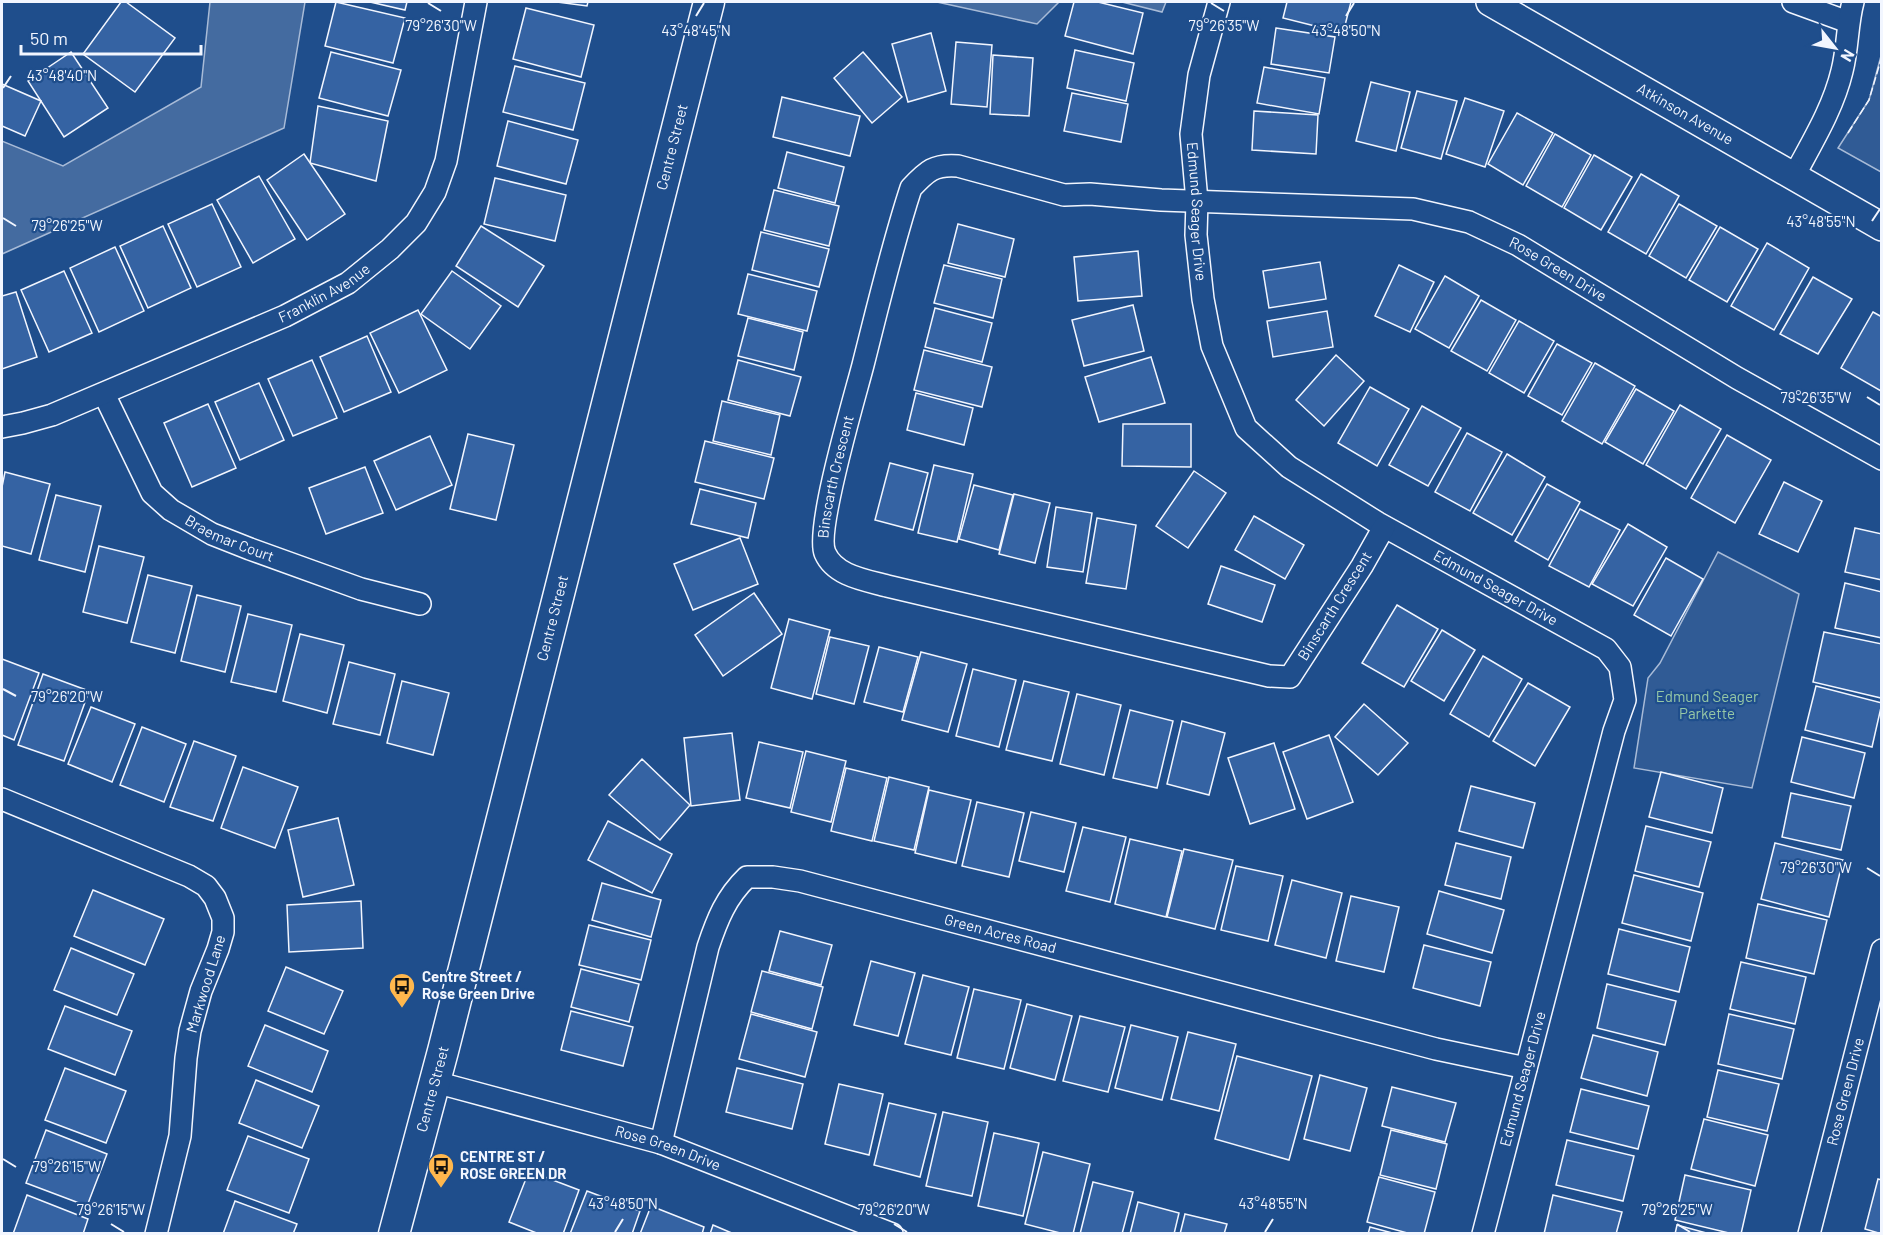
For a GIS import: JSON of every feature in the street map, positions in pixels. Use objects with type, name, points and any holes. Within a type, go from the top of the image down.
[{"type":"main road","name":"Centre Street","points":[[394,1233],[435,1082],[710,2]]},
{"type":"street","name":"Franklin Avenue","points":[[2,427],[52,415],[285,316],[348,283],[390,249],[410,229],[435,192],[446,161],[476,2]]},
{"type":"street","name":"Edmund Seager Drive","points":[[1219,2],[1199,75],[1191,134],[1197,201],[1197,245],[1203,299],[1212,346],[1246,428],[1289,468],[1384,527],[1606,649],[1620,667],[1625,700],[1614,731],[1483,1233]]},
{"type":"street","name":"Atkinson Avenue","points":[[1493,2],[1881,227]]},
{"type":"street","points":[[1793,2],[1848,22]]},
{"type":"street","points":[[1793,178],[1822,124],[1842,71],[1853,2]]},
{"type":"street","name":"Binscarth Crescent","points":[[1197,201],[1090,194],[1064,195],[958,166],[942,165],[923,174],[911,188],[899,227],[835,472],[824,530],[824,551],[832,565],[850,576],[887,586],[1269,676],[1290,677],[1362,566],[1384,527]]},
{"type":"street","name":"Rose Green Drive","points":[[1197,201],[1413,209],[1469,222],[1518,245],[1737,378],[1881,459]]},
{"type":"street","name":"Braemar Court","points":[[104,394],[152,493],[171,510],[212,534],[250,549],[361,589],[420,604]]},
{"type":"street","name":"Markwood Lane","points":[[2,799],[189,876],[206,886],[220,907],[223,932],[201,991],[190,1031],[180,1136],[156,1233]]},
{"type":"street","name":"Green Acres Road","points":[[661,1143],[708,947],[719,915],[736,888],[747,877],[773,877],[800,881],[1436,1050],[1526,1068]]},
{"type":"street","name":"Rose Green Drive","points":[[1809,1233],[1881,950]]},
{"type":"street","name":"Rose Green Drive","points":[[435,1082],[661,1143],[892,1233]]},
{"type":"shaded area","points":[[210,2],[305,2],[284,128],[2,254],[2,141],[63,166],[201,87]]},
{"type":"shaded area","points":[[937,2],[1059,2],[1037,24]]},
{"type":"shaded area","points":[[1122,2],[1166,2],[1162,12]]},
{"type":"shaded area","points":[[1881,56],[1882,172],[1838,148],[1869,100]]},
{"type":"shaded area","name":"Edmund Seager Parkette","points":[[1718,552],[1799,594],[1752,788],[1634,768],[1648,678],[1660,663]]},
{"type":"building","points":[[121,2],[126,2],[175,38],[135,92],[83,54]]},
{"type":"building","points":[[336,2],[405,18],[393,63],[325,46]]},
{"type":"building","points":[[370,2],[407,2],[405,10]]},
{"type":"building","points":[[557,2],[588,2],[587,6]]},
{"type":"building","points":[[1074,2],[1098,2],[1143,13],[1133,54],[1065,36]]},
{"type":"building","points":[[1287,2],[1351,2],[1343,33],[1283,18]]},
{"type":"building","points":[[526,8],[594,25],[581,77],[513,59]]},
{"type":"building","points":[[1276,28],[1335,37],[1329,73],[1271,64]]},
{"type":"building","points":[[931,33],[946,91],[908,102],[892,44]]},
{"type":"building","points":[[956,42],[992,45],[987,107],[951,104]]},
{"type":"building","points":[[1075,50],[1134,63],[1126,101],[1067,88]]},
{"type":"building","points":[[71,52],[108,108],[64,137],[28,81]]},
{"type":"building","points":[[331,52],[401,70],[388,116],[319,98]]},
{"type":"building","points":[[863,52],[902,97],[872,123],[834,78]]},
{"type":"building","points":[[993,55],[1033,58],[1029,116],[990,114]]},
{"type":"building","points":[[515,66],[585,83],[573,130],[503,112]]},
{"type":"building","points":[[1264,67],[1325,78],[1319,114],[1257,103]]},
{"type":"building","points":[[1371,82],[1410,92],[1396,151],[1356,141]]},
{"type":"building","points":[[2,84],[41,101],[25,136],[2,126]]},
{"type":"building","points":[[1417,91],[1457,101],[1441,159],[1401,148]]},
{"type":"building","points":[[1072,93],[1128,104],[1121,142],[1064,131]]},
{"type":"building","points":[[782,97],[860,116],[850,156],[773,137]]},
{"type":"building","points":[[1465,98],[1504,111],[1485,167],[1446,154]]},
{"type":"building","points":[[318,106],[388,121],[376,181],[310,163]]},
{"type":"building","points":[[1254,111],[1318,115],[1316,154],[1252,150]]},
{"type":"building","points":[[1517,113],[1553,133],[1523,185],[1488,164]]},
{"type":"building","points":[[508,121],[578,140],[566,184],[497,166]]},
{"type":"building","points":[[1555,134],[1591,155],[1562,207],[1526,186]]},
{"type":"building","points":[[787,152],[844,167],[835,203],[778,188]]},
{"type":"building","points":[[304,154],[345,214],[307,240],[267,180]]},
{"type":"building","points":[[1594,155],[1632,177],[1601,230],[1564,208]]},
{"type":"building","points":[[1641,174],[1679,196],[1646,254],[1608,232]]},
{"type":"building","points":[[259,176],[295,239],[253,263],[217,200]]},
{"type":"building","points":[[495,178],[566,195],[555,241],[484,224]]},
{"type":"building","points":[[774,190],[839,206],[829,246],[764,230]]},
{"type":"building","points":[[212,204],[241,267],[197,287],[168,224]]},
{"type":"building","points":[[1679,204],[1717,226],[1686,278],[1649,256]]},
{"type":"building","points":[[958,224],[1014,239],[1005,277],[948,263]]},
{"type":"building","points":[[163,226],[191,288],[148,308],[120,246]]},
{"type":"building","points":[[481,226],[544,266],[518,307],[456,266]]},
{"type":"building","points":[[1720,227],[1758,249],[1727,302],[1689,280]]},
{"type":"building","points":[[761,232],[829,249],[819,287],[752,270]]},
{"type":"building","points":[[1767,243],[1809,268],[1774,330],[1731,306]]},
{"type":"building","points":[[115,247],[144,311],[99,332],[70,268]]},
{"type":"building","points":[[1138,251],[1142,296],[1078,301],[1074,257]]},
{"type":"building","points":[[1320,262],[1326,299],[1269,308],[1263,271]]},
{"type":"building","points":[[944,265],[1002,279],[993,318],[934,303]]},
{"type":"building","points":[[1399,265],[1434,282],[1410,332],[1375,316]]},
{"type":"building","points":[[64,271],[92,333],[49,352],[21,290]]},
{"type":"building","points":[[452,271],[501,306],[470,349],[421,314]]},
{"type":"building","points":[[748,274],[817,291],[807,331],[738,314]]},
{"type":"building","points":[[1445,276],[1479,296],[1449,348],[1415,329]]},
{"type":"building","points":[[1813,277],[1852,299],[1818,354],[1780,334]]},
{"type":"building","points":[[16,292],[37,357],[2,369],[2,296]]},
{"type":"building","points":[[1481,300],[1516,320],[1487,371],[1451,351]]},
{"type":"building","points":[[1133,305],[1144,351],[1084,366],[1072,320]]},
{"type":"building","points":[[935,308],[992,323],[982,362],[925,347]]},
{"type":"building","points":[[418,310],[447,370],[399,393],[370,333]]},
{"type":"building","points":[[1327,311],[1333,347],[1273,357],[1267,321]]},
{"type":"building","points":[[1873,312],[1882,317],[1881,391],[1841,368]]},
{"type":"building","points":[[748,318],[803,332],[794,370],[738,356]]},
{"type":"building","points":[[1519,321],[1554,341],[1524,393],[1489,373]]},
{"type":"building","points":[[367,336],[391,392],[344,412],[320,357]]},
{"type":"building","points":[[1557,344],[1592,363],[1562,415],[1528,396]]},
{"type":"building","points":[[924,350],[992,367],[982,407],[914,390]]},
{"type":"building","points":[[1336,355],[1364,381],[1324,426],[1296,400]]},
{"type":"building","points":[[1151,357],[1165,403],[1099,422],[1085,377]]},
{"type":"building","points":[[312,360],[337,418],[293,436],[268,379]]},
{"type":"building","points":[[738,360],[801,377],[790,416],[728,400]]},
{"type":"building","points":[[1595,363],[1635,386],[1602,444],[1562,421]]},
{"type":"building","points":[[259,383],[284,440],[240,460],[215,402]]},
{"type":"building","points":[[1370,387],[1409,409],[1377,466],[1338,443]]},
{"type":"building","points":[[1636,389],[1674,411],[1643,464],[1605,442]]},
{"type":"building","points":[[916,393],[973,408],[964,445],[907,430]]},
{"type":"building","points":[[722,401],[780,415],[771,455],[713,441]]},
{"type":"building","points":[[208,404],[236,468],[192,487],[164,423]]},
{"type":"building","points":[[1680,405],[1721,429],[1686,489],[1646,465]]},
{"type":"building","points":[[1422,406],[1461,428],[1428,486],[1389,465]]},
{"type":"building","points":[[1123,424],[1191,424],[1191,467],[1122,466]]},
{"type":"building","points":[[1467,433],[1502,452],[1470,511],[1435,492]]},
{"type":"building","points":[[468,434],[514,445],[496,520],[450,509]]},
{"type":"building","points":[[1727,435],[1771,460],[1735,523],[1691,498]]},
{"type":"building","points":[[430,436],[452,485],[396,510],[374,461]]},
{"type":"building","points":[[705,441],[774,458],[764,499],[695,482]]},
{"type":"building","points":[[1507,454],[1545,477],[1512,535],[1473,513]]},
{"type":"building","points":[[890,463],[928,473],[913,530],[875,520]]},
{"type":"building","points":[[934,465],[973,474],[957,542],[918,533]]},
{"type":"building","points":[[365,467],[383,513],[326,534],[309,488]]},
{"type":"building","points":[[1194,471],[1226,493],[1188,548],[1156,526]]},
{"type":"building","points":[[5,472],[50,484],[31,554],[2,546],[2,487]]},
{"type":"building","points":[[1784,482],[1822,501],[1798,552],[1759,534]]},
{"type":"building","points":[[1547,484],[1580,502],[1548,560],[1515,541]]},
{"type":"building","points":[[974,485],[1013,495],[999,550],[959,539]]},
{"type":"building","points":[[700,489],[756,503],[748,538],[691,524]]},
{"type":"building","points":[[1014,494],[1050,503],[1035,563],[999,554]]},
{"type":"building","points":[[56,495],[101,506],[85,572],[39,560]]},
{"type":"building","points":[[1056,507],[1092,513],[1083,572],[1047,567]]},
{"type":"building","points":[[1580,509],[1620,530],[1589,587],[1549,566]]},
{"type":"building","points":[[1254,516],[1304,545],[1285,579],[1235,550]]},
{"type":"building","points":[[1097,518],[1136,525],[1126,589],[1086,583]]},
{"type":"building","points":[[1628,524],[1667,547],[1633,606],[1592,584]]},
{"type":"building","points":[[1855,528],[1882,534],[1882,580],[1845,572]]},
{"type":"building","points":[[740,538],[758,584],[693,610],[674,564]]},
{"type":"building","points":[[99,546],[144,557],[127,623],[83,612]]},
{"type":"building","points":[[1666,558],[1703,579],[1671,636],[1634,615]]},
{"type":"building","points":[[1221,566],[1275,585],[1262,622],[1208,604]]},
{"type":"building","points":[[148,575],[192,586],[175,653],[131,642]]},
{"type":"building","points":[[1845,583],[1882,592],[1882,638],[1835,628]]},
{"type":"building","points":[[754,593],[782,634],[723,676],[695,635]]},
{"type":"building","points":[[197,595],[241,606],[225,672],[181,661]]},
{"type":"building","points":[[1397,605],[1438,629],[1404,687],[1362,663]]},
{"type":"building","points":[[248,614],[292,625],[276,692],[231,682]]},
{"type":"building","points":[[789,619],[830,630],[812,699],[771,688]]},
{"type":"building","points":[[1442,630],[1475,650],[1444,701],[1411,681]]},
{"type":"building","points":[[1824,632],[1882,644],[1881,698],[1813,682]]},
{"type":"building","points":[[300,634],[344,645],[327,713],[283,701]]},
{"type":"building","points":[[830,637],[869,646],[854,704],[816,694]]},
{"type":"building","points":[[879,647],[918,657],[903,712],[864,702]]},
{"type":"building","points":[[921,652],[967,664],[948,732],[902,720]]},
{"type":"building","points":[[1483,656],[1522,679],[1489,737],[1450,714]]},
{"type":"building","points":[[2,659],[39,673],[14,740],[2,735]]},
{"type":"building","points":[[349,662],[395,674],[380,735],[333,724]]},
{"type":"building","points":[[973,669],[1016,680],[999,747],[956,736]]},
{"type":"building","points":[[43,674],[89,691],[64,761],[18,745]]},
{"type":"building","points":[[402,681],[449,693],[433,755],[387,743]]},
{"type":"building","points":[[1024,681],[1069,692],[1052,761],[1006,750]]},
{"type":"building","points":[[1528,683],[1570,707],[1535,766],[1493,741]]},
{"type":"building","points":[[1816,686],[1882,703],[1872,747],[1805,730]]},
{"type":"building","points":[[1077,694],[1121,705],[1104,775],[1060,764]]},
{"type":"building","points":[[1364,704],[1408,743],[1378,775],[1335,737]]},
{"type":"building","points":[[91,707],[135,724],[112,782],[68,764]]},
{"type":"building","points":[[1130,710],[1173,721],[1157,788],[1113,778]]},
{"type":"building","points":[[1182,721],[1225,733],[1209,795],[1167,784]]},
{"type":"building","points":[[142,727],[186,744],[164,802],[120,785]]},
{"type":"building","points":[[732,733],[740,800],[691,806],[684,738]]},
{"type":"building","points":[[1329,735],[1353,802],[1307,819],[1283,752]]},
{"type":"building","points":[[1802,737],[1865,753],[1854,798],[1791,782]]},
{"type":"building","points":[[194,741],[236,756],[213,821],[170,807]]},
{"type":"building","points":[[759,742],[803,752],[790,808],[746,798]]},
{"type":"building","points":[[1274,743],[1295,809],[1250,824],[1228,758]]},
{"type":"building","points":[[806,751],[846,761],[831,822],[791,812]]},
{"type":"building","points":[[642,759],[690,805],[660,840],[609,795]]},
{"type":"building","points":[[243,767],[298,787],[275,848],[221,828]]},
{"type":"building","points":[[846,768],[887,778],[872,841],[831,831]]},
{"type":"building","points":[[1661,772],[1723,788],[1712,833],[1649,817]]},
{"type":"building","points":[[889,777],[929,787],[914,850],[874,841]]},
{"type":"building","points":[[1471,786],[1535,803],[1523,848],[1459,831]]},
{"type":"building","points":[[929,790],[971,800],[956,863],[915,853]]},
{"type":"building","points":[[1791,793],[1851,806],[1841,850],[1782,837]]},
{"type":"building","points":[[977,802],[1024,813],[1009,877],[962,866]]},
{"type":"building","points":[[1031,812],[1076,823],[1064,872],[1019,861]]},
{"type":"building","points":[[338,818],[354,885],[303,897],[288,830]]},
{"type":"building","points":[[608,821],[672,854],[652,893],[588,860]]},
{"type":"building","points":[[1646,826],[1711,842],[1699,887],[1635,871]]},
{"type":"building","points":[[1083,827],[1126,837],[1110,902],[1066,891]]},
{"type":"building","points":[[1130,839],[1182,851],[1166,917],[1115,904]]},
{"type":"building","points":[[1456,843],[1511,857],[1501,899],[1445,885]]},
{"type":"building","points":[[1775,843],[1843,860],[1829,917],[1761,899]]},
{"type":"building","points":[[1184,849],[1233,860],[1215,929],[1167,917]]},
{"type":"building","points":[[1236,866],[1283,876],[1268,941],[1221,930]]},
{"type":"building","points":[[1634,875],[1703,893],[1691,941],[1622,923]]},
{"type":"building","points":[[1292,880],[1342,893],[1326,958],[1275,945]]},
{"type":"building","points":[[602,883],[661,900],[651,937],[592,920]]},
{"type":"building","points":[[93,890],[164,919],[145,965],[74,936]]},
{"type":"building","points":[[1439,891],[1504,910],[1492,953],[1427,934]]},
{"type":"building","points":[[1351,896],[1399,907],[1384,972],[1336,961]]},
{"type":"building","points":[[361,901],[363,948],[289,952],[287,905]]},
{"type":"building","points":[[1758,904],[1827,920],[1814,974],[1746,958]]},
{"type":"building","points":[[589,925],[651,940],[641,980],[579,965]]},
{"type":"building","points":[[1619,929],[1690,947],[1679,992],[1608,974]]},
{"type":"building","points":[[780,931],[832,945],[821,985],[769,971]]},
{"type":"building","points":[[1424,945],[1491,962],[1480,1006],[1413,988]]},
{"type":"building","points":[[71,948],[134,974],[117,1015],[54,990]]},
{"type":"building","points":[[871,961],[915,973],[898,1036],[854,1025]]},
{"type":"building","points":[[1741,962],[1806,977],[1795,1024],[1730,1009]]},
{"type":"building","points":[[286,967],[343,991],[324,1034],[268,1011]]},
{"type":"building","points":[[581,969],[639,984],[629,1022],[571,1007]]},
{"type":"building","points":[[762,971],[823,987],[812,1029],[751,1012]]},
{"type":"building","points":[[923,975],[969,987],[951,1055],[905,1044]]},
{"type":"building","points":[[1607,984],[1676,1001],[1665,1045],[1597,1028]]},
{"type":"building","points":[[974,989],[1021,1000],[1004,1069],[957,1058]]},
{"type":"building","points":[[1027,1004],[1072,1016],[1055,1080],[1010,1068]]},
{"type":"building","points":[[65,1006],[132,1031],[115,1075],[48,1049]]},
{"type":"building","points":[[571,1011],[633,1027],[623,1066],[561,1050]]},
{"type":"building","points":[[751,1014],[817,1032],[805,1077],[739,1059]]},
{"type":"building","points":[[1729,1014],[1794,1029],[1782,1079],[1718,1064]]},
{"type":"building","points":[[1080,1016],[1125,1027],[1108,1092],[1063,1081]]},
{"type":"building","points":[[265,1025],[328,1051],[312,1092],[248,1066]]},
{"type":"building","points":[[1131,1025],[1178,1037],[1162,1100],[1115,1088]]},
{"type":"building","points":[[1188,1032],[1236,1044],[1219,1111],[1171,1099]]},
{"type":"building","points":[[1593,1035],[1658,1052],[1647,1096],[1581,1078]]},
{"type":"building","points":[[1237,1056],[1312,1076],[1289,1160],[1215,1139]]},
{"type":"building","points":[[65,1068],[126,1091],[106,1143],[45,1120]]},
{"type":"building","points":[[737,1068],[803,1084],[792,1129],[726,1112]]},
{"type":"building","points":[[1718,1070],[1779,1084],[1767,1131],[1707,1117]]},
{"type":"building","points":[[1320,1075],[1367,1088],[1350,1151],[1304,1139]]},
{"type":"building","points":[[256,1080],[319,1106],[302,1148],[239,1123]]},
{"type":"building","points":[[839,1084],[883,1094],[869,1155],[825,1144]]},
{"type":"building","points":[[1392,1087],[1456,1103],[1445,1142],[1382,1126]]},
{"type":"building","points":[[1581,1089],[1649,1106],[1638,1149],[1570,1132]]},
{"type":"building","points":[[889,1103],[936,1114],[920,1177],[874,1165]]},
{"type":"building","points":[[943,1112],[988,1122],[972,1196],[926,1186]]},
{"type":"building","points":[[1704,1119],[1768,1135],[1755,1186],[1691,1169]]},
{"type":"building","points":[[46,1130],[107,1154],[87,1206],[26,1183]]},
{"type":"building","points":[[1391,1130],[1447,1144],[1436,1189],[1380,1175]]},
{"type":"building","points":[[994,1133],[1039,1143],[1023,1216],[978,1206]]},
{"type":"building","points":[[248,1136],[309,1159],[289,1213],[227,1190]]},
{"type":"building","points":[[1567,1140],[1634,1156],[1623,1201],[1556,1185]]},
{"type":"building","points":[[1043,1152],[1090,1164],[1073,1234],[1064,1234],[1025,1224]]},
{"type":"building","points":[[529,1171],[579,1190],[563,1234],[539,1234],[509,1222]]},
{"type":"building","points":[[1685,1175],[1751,1190],[1741,1234],[1675,1220]]},
{"type":"building","points":[[1379,1177],[1435,1192],[1424,1234],[1411,1234],[1367,1222]]},
{"type":"building","points":[[1878,1179],[1882,1180],[1882,1234],[1865,1229]]},
{"type":"building","points":[[1093,1182],[1133,1192],[1122,1234],[1080,1234]]},
{"type":"building","points":[[587,1191],[640,1211],[632,1234],[570,1234]]},
{"type":"building","points":[[27,1195],[88,1219],[83,1234],[13,1234]]},
{"type":"building","points":[[1553,1195],[1622,1212],[1616,1234],[1544,1234]]},
{"type":"building","points":[[235,1201],[297,1224],[293,1234],[223,1234]]},
{"type":"building","points":[[1138,1202],[1179,1213],[1174,1234],[1130,1234]]},
{"type":"building","points":[[651,1206],[704,1227],[702,1234],[640,1234]]},
{"type":"building","points":[[1185,1214],[1227,1224],[1224,1234],[1180,1234]]},
{"type":"building","points":[[713,1225],[734,1234],[710,1234]]},
{"type":"building","points":[[1677,1225],[1710,1234],[1675,1234]]},
{"type":"building","points":[[1370,1227],[1396,1234],[1368,1234]]},
{"type":"fence","points":[[1848,133],[1869,100],[1882,56]]},
{"type":"place","name":"Centre Street / Rose Green Drive","points":[[402,1009]]},
{"type":"place","name":"CENTRE ST / ROSE GREEN DR","points":[[441,1189]]}]
